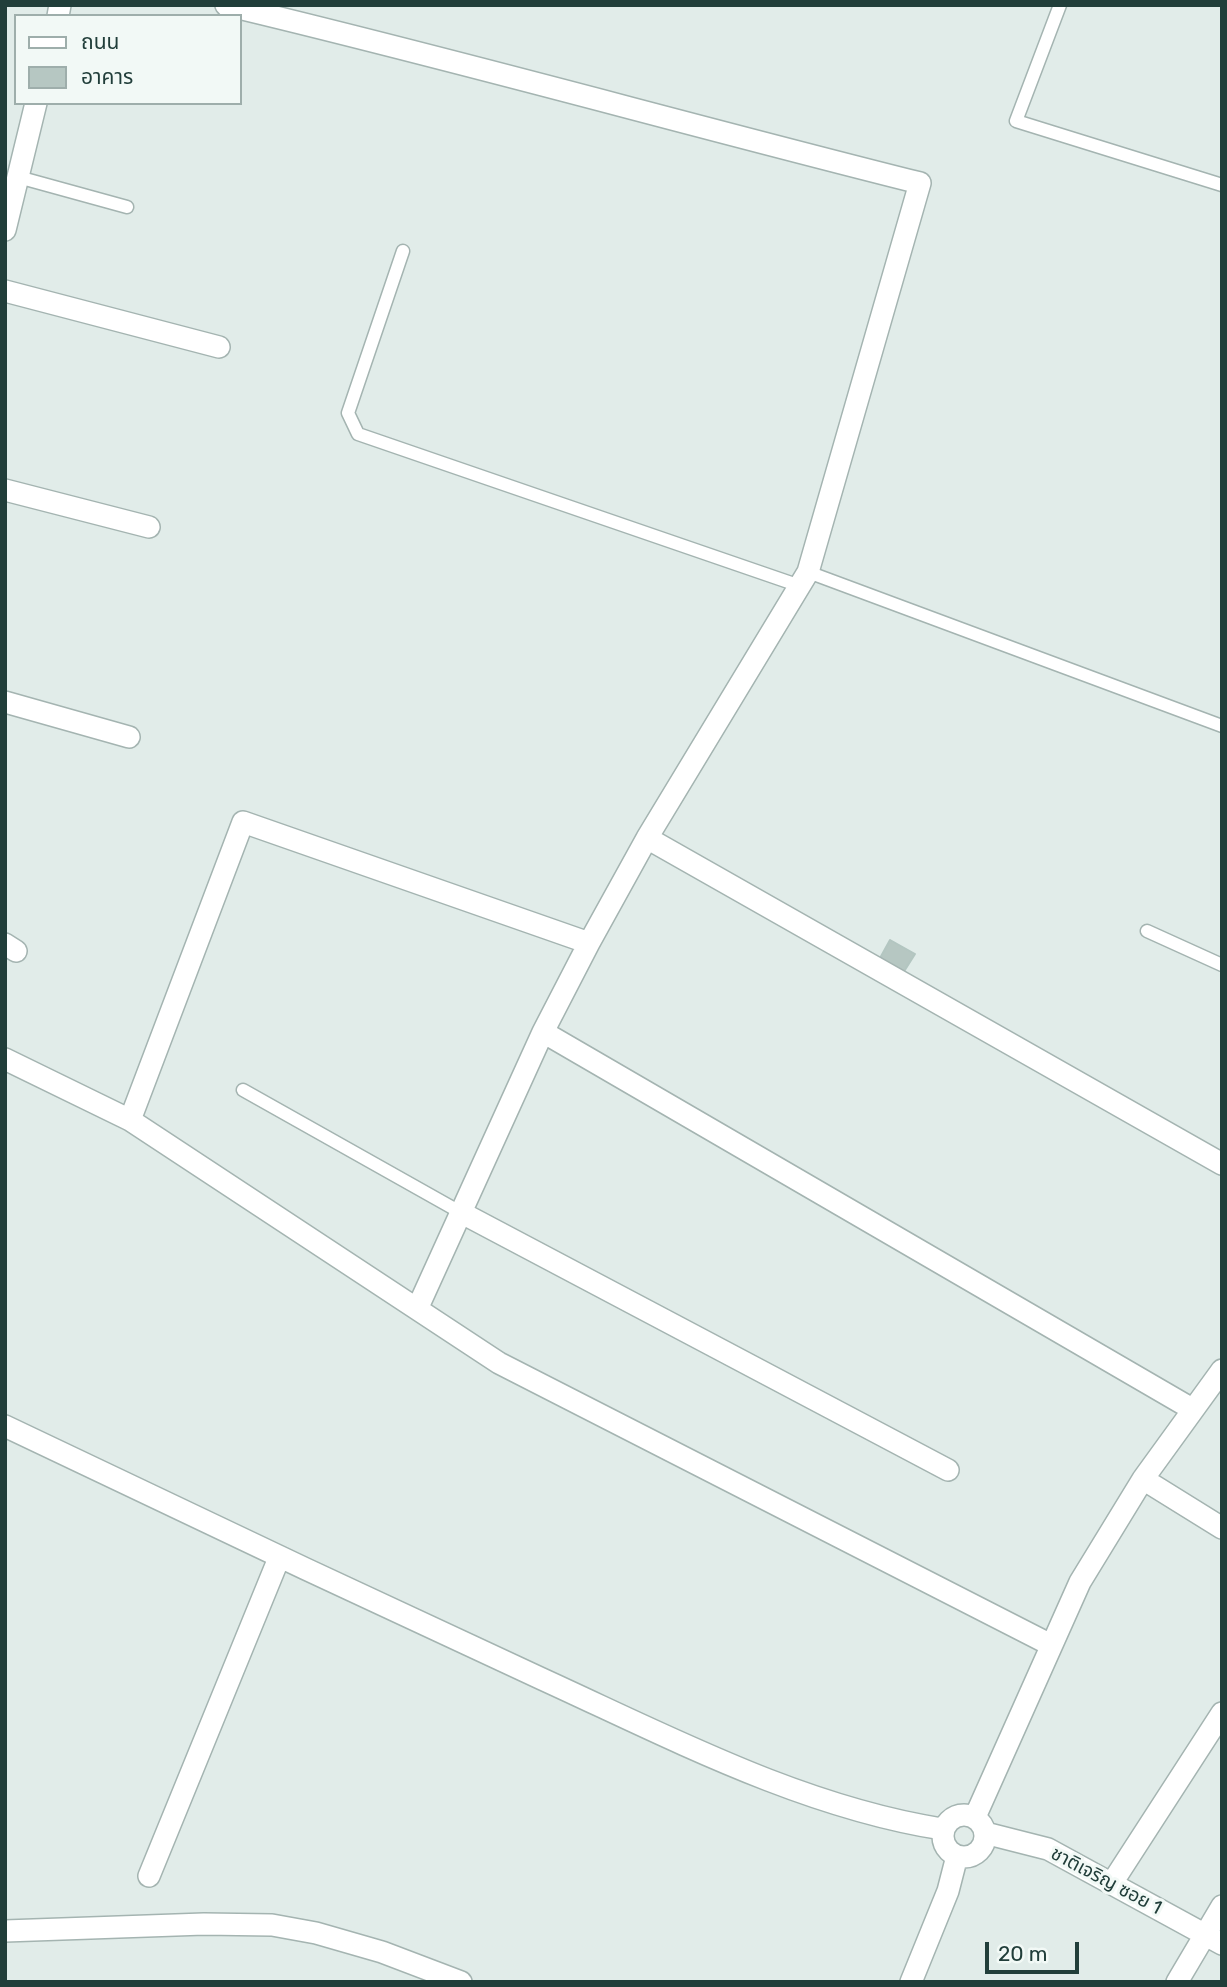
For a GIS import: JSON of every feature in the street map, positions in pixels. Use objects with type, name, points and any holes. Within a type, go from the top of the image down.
[{"type":"street","points":[[226,5],[446,59],[634,111],[920,183],[804,579],[647,838],[589,943],[543,1032],[418,1307]]},
{"type":"street","points":[[5,230],[36,105]]},
{"type":"street","points":[[5,291],[219,347]]},
{"type":"street","points":[[5,490],[149,527]]},
{"type":"street","points":[[5,702],[129,737]]},
{"type":"street","points":[[130,1121],[243,822],[589,943]]},
{"type":"street","points":[[647,838],[1222,1164]]},
{"type":"street","points":[[543,1032],[1192,1409]]},
{"type":"street","points":[[5,1059],[130,1121],[418,1307],[499,1363],[1051,1645]]},
{"type":"street","points":[[460,1212],[948,1469]]},
{"type":"street","points":[[980,1825],[968,1814],[952,1817],[943,1829],[942,1840],[947,1850],[957,1856],[975,1855],[983,1846],[980,1825],[1051,1645],[1080,1582],[1143,1479],[1222,1370]]},
{"type":"street","points":[[5,1426],[279,1558],[710,1756],[890,1821],[943,1829]]},
{"type":"street","points":[[1143,1479],[1222,1528]]},
{"type":"street","points":[[149,1876],[279,1558]]},
{"type":"street","points":[[1112,1884],[1222,1713]]},
{"type":"street","name":"ชาติเจริญ ซอย 1","points":[[980,1825],[1048,1849],[1222,1944]]},
{"type":"street","points":[[911,1982],[948,1891],[957,1856]]},
{"type":"street","points":[[1177,1982],[1202,1934],[1222,1906]]},
{"type":"street","points":[[5,1931],[204,1924],[272,1925],[316,1933],[382,1952],[461,1982]]},
{"type":"lane","points":[[1060,5],[1016,121],[1222,185]]},
{"type":"lane","points":[[18,177],[127,207]]},
{"type":"lane","points":[[403,251],[348,413],[358,434],[804,579],[1222,726]]},
{"type":"lane","points":[[1147,931],[1222,965]]},
{"type":"lane","points":[[243,1090],[460,1212]]},
{"type":"building","points":[[890,940],[915,954],[903,973],[879,960]]}]
